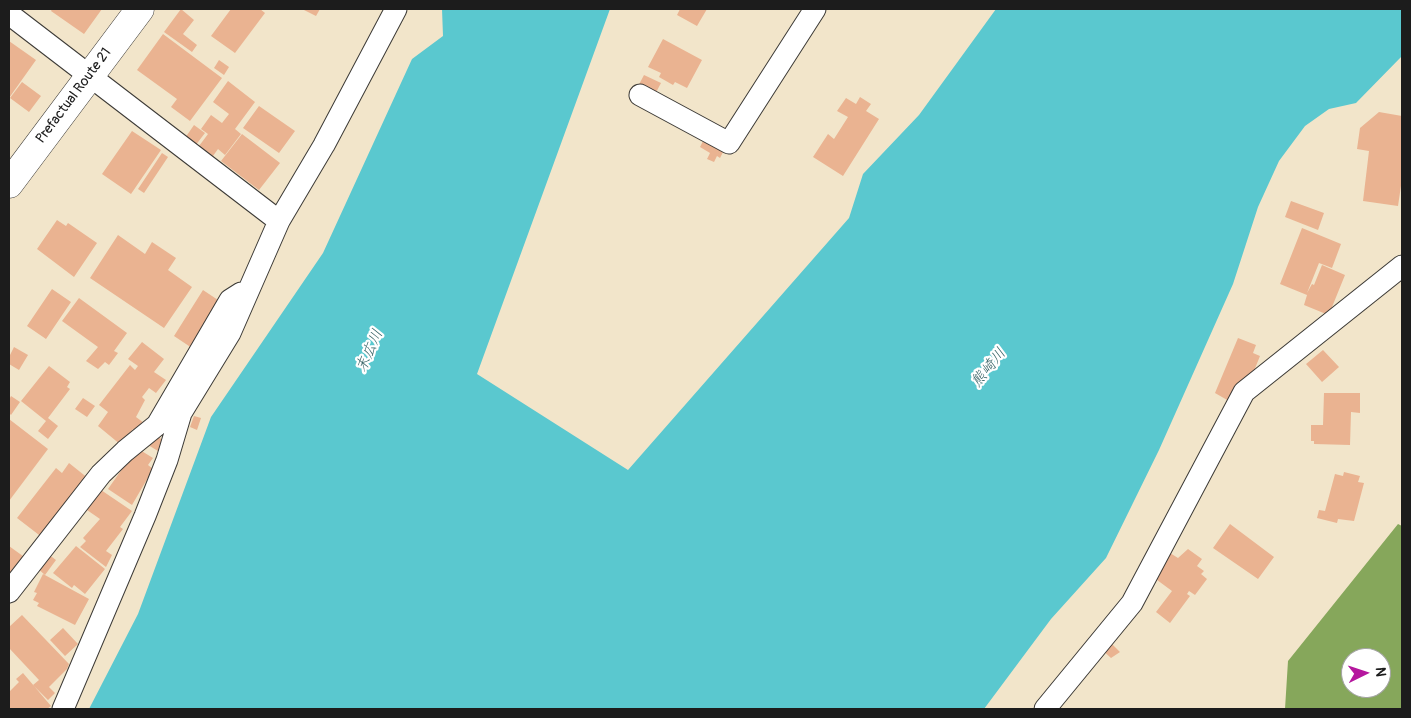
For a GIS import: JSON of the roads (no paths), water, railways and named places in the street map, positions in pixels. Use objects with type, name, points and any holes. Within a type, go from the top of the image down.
[{"type":"main road","name":"Prefactual Route 21","points":[[9,184],[140,9]]},
{"type":"street","points":[[62,709],[145,516],[167,460],[181,413],[230,333],[247,289],[278,221],[324,145],[396,9]]},
{"type":"street","points":[[640,95],[729,143],[815,9]]},
{"type":"street","points":[[9,14],[278,221]]},
{"type":"street","points":[[1045,709],[1132,603],[1244,392],[1402,266]]},
{"type":"street","points":[[9,592],[102,474],[125,451],[157,425],[230,300],[247,289]]},
{"type":"water","points":[[442,9],[610,9],[477,374],[628,470],[849,218],[863,174],[919,115],[996,9],[1402,9],[1402,56],[1356,103],[1329,109],[1305,126],[1279,161],[1258,207],[1233,284],[1159,450],[1106,558],[1051,619],[984,709],[89,709],[138,614],[211,417],[323,253],[412,59],[443,36]]},
{"type":"water label","name":"末広川","points":[[370,351]]},
{"type":"water label","name":"熊崎川","points":[[989,368]]}]
